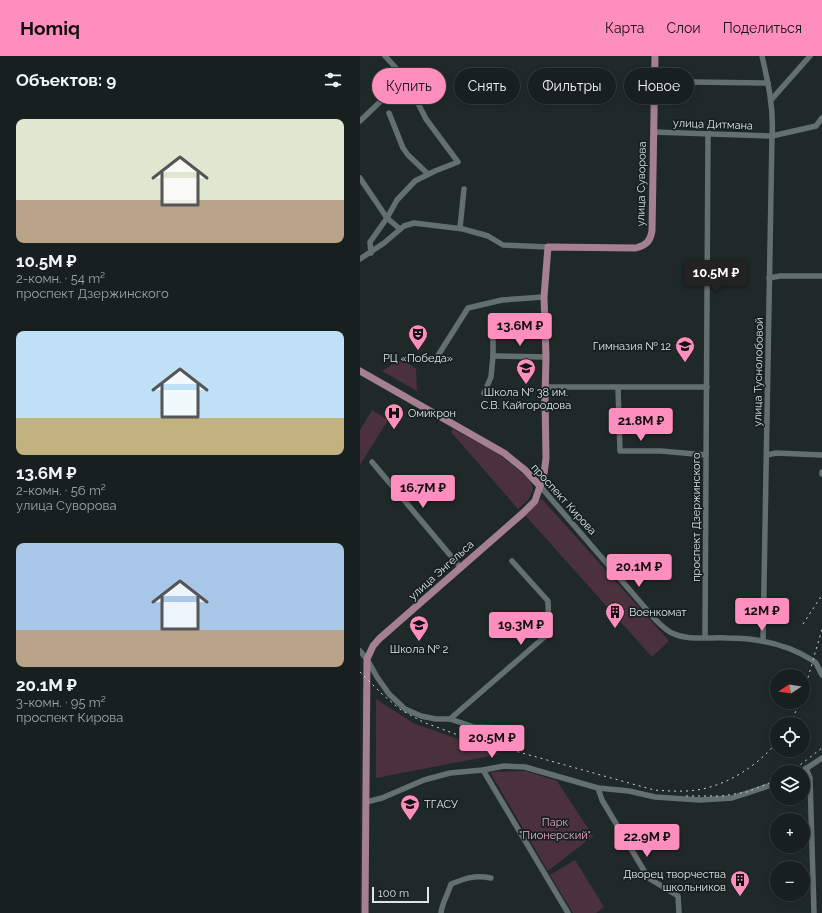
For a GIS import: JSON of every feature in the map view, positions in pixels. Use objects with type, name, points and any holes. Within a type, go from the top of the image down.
[{"type":"main road","name":"улица Суворова","points":[[548,247],[636,248],[644,246],[650,239],[652,231],[655,56]]},
{"type":"main road","points":[[540,486],[544,474],[546,458],[546,357],[544,297],[548,247]]},
{"type":"main road","name":"проспект Кирова","points":[[360,372],[504,453],[525,470],[540,486]]},
{"type":"main road","name":"улица Энгельса","points":[[367,659],[373,646],[379,639],[523,513],[534,501],[540,486]]},
{"type":"main road","points":[[365,913],[363,856],[366,802],[367,659]]},
{"type":"street","points":[[385,56],[396,68]]},
{"type":"street","name":"улица Туснолобовой","points":[[762,56],[771,100],[773,120],[763,641]]},
{"type":"street","points":[[771,100],[810,56]]},
{"type":"street","points":[[694,82],[768,84]]},
{"type":"street","points":[[360,121],[378,104]]},
{"type":"street","points":[[371,253],[370,242],[387,218],[397,200],[415,181],[458,162],[426,120],[418,104]]},
{"type":"street","points":[[389,113],[403,148],[408,155],[428,174]]},
{"type":"street","name":"улица Дитмана","points":[[653,132],[772,136],[816,126],[822,118]]},
{"type":"street","name":"проспект Дзержинского","points":[[705,637],[708,133]]},
{"type":"street","points":[[360,178],[362,187],[387,218],[400,229]]},
{"type":"street","points":[[460,228],[464,189]]},
{"type":"street","points":[[360,260],[404,226],[414,223],[460,228],[488,236],[503,245],[548,247]]},
{"type":"street","points":[[769,278],[780,276],[822,276]]},
{"type":"street","points":[[437,357],[468,308],[502,300],[544,297]]},
{"type":"street","points":[[484,393],[491,377],[493,340]]},
{"type":"street","points":[[493,356],[546,357]]},
{"type":"street","points":[[545,387],[707,387]]},
{"type":"street","points":[[618,388],[620,451],[660,451],[706,455]]},
{"type":"street","points":[[767,455],[776,453],[822,455]]},
{"type":"street","points":[[372,462],[461,568]]},
{"type":"street","name":"проспект Кирова","points":[[540,486],[653,617],[671,633],[685,637],[741,638],[779,645],[807,657],[816,663],[822,675]]},
{"type":"street","points":[[450,720],[549,632],[548,601],[512,561]]},
{"type":"street","points":[[360,651],[367,659],[389,694],[405,709],[421,716],[450,720],[474,727],[505,728]]},
{"type":"street","points":[[810,766],[822,758]]},
{"type":"street","points":[[366,802],[382,798],[431,779],[450,774],[504,766],[525,767],[598,788],[629,791],[655,797],[700,800],[732,798],[770,785]]},
{"type":"street","points":[[483,770],[568,913]]},
{"type":"street","points":[[810,778],[814,913]]},
{"type":"street","points":[[598,788],[602,800],[646,874],[650,879],[678,896],[679,913]]},
{"type":"street","points":[[441,913],[442,906],[451,884],[470,877],[479,876],[491,878]]},
{"type":"green space","points":[[398,361],[404,361],[416,369],[417,391],[382,371]]},
{"type":"green space","points":[[372,410],[388,420],[360,465],[360,430]]},
{"type":"green space","points":[[453,429],[499,454],[531,481],[533,489],[529,499],[518,509],[451,432]]},
{"type":"green space","points":[[542,499],[669,641],[652,657],[525,515]]},
{"type":"green space","points":[[376,699],[413,723],[500,754],[376,778]]},
{"type":"green space","name":"Парк \"Пионерский\"","points":[[526,771],[557,781],[593,836],[548,871],[490,772]]},
{"type":"green space","points":[[575,860],[604,907],[596,913],[573,913],[550,875]]},
{"type":"railway","points":[[803,624],[822,595]]},
{"type":"railway","points":[[810,671],[822,629]]},
{"type":"railway","points":[[360,672],[401,710],[423,722],[458,735],[654,790],[692,791],[720,784],[741,773],[770,750]]},
{"type":"railway","points":[[793,717],[797,709]]},
{"type":"railway","points":[[800,765],[822,748]]},
{"type":"railway","points":[[686,796],[722,796],[747,792],[770,783]]},
{"type":"place","name":"РЦ «Победа»","points":[[418,351]]},
{"type":"place","name":"Гимназия № 12","points":[[685,363]]},
{"type":"place","name":"Школа № 38 им. С.В. Кайгородова","points":[[526,385]]},
{"type":"place","name":"Омикрон","points":[[394,430]]},
{"type":"place","name":"Военкомат","points":[[615,629]]},
{"type":"place","name":"Школа № 2","points":[[419,642]]},
{"type":"place","name":"ТГАСУ","points":[[410,821]]},
{"type":"place","name":"Дворец творчества школьников","points":[[740,897]]}]
